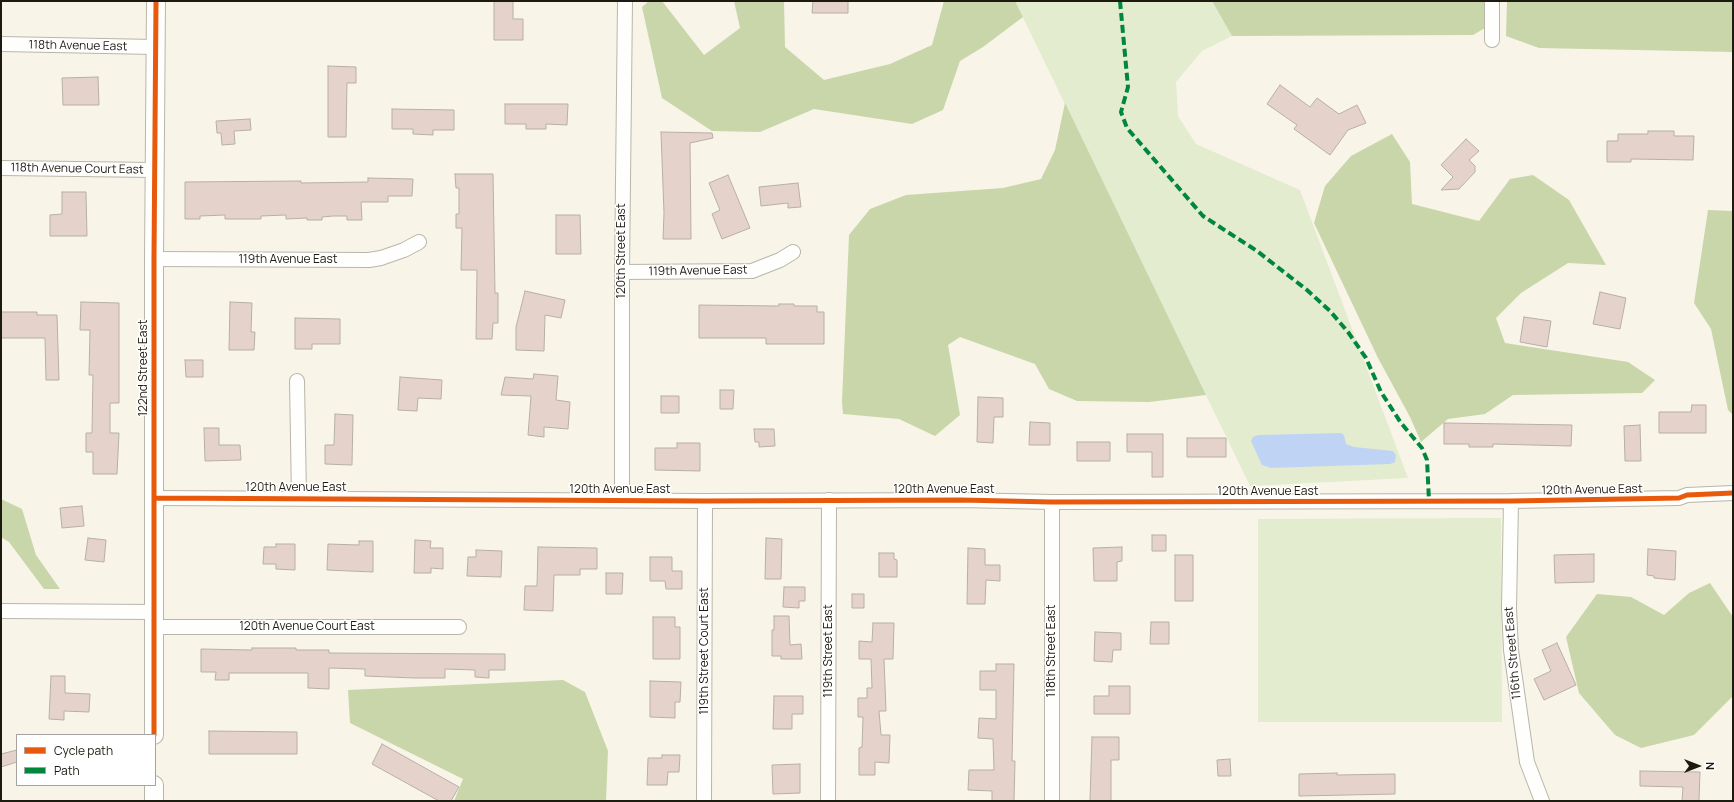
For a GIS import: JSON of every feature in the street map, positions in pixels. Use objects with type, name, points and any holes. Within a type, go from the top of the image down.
[{"type":"street","name":"122nd Street East","points":[[154,734],[154,170],[156,1]]},
{"type":"street","name":"120th Street East","points":[[622,500],[622,272],[625,1]]},
{"type":"street","points":[[1492,1],[1492,40]]},
{"type":"street","name":"118th Avenue East","points":[[1,44],[155,47]]},
{"type":"street","name":"118th Avenue Court East","points":[[1,168],[154,170]]},
{"type":"street","name":"119th Avenue East","points":[[154,259],[369,260],[382,258],[404,250],[419,242]]},
{"type":"street","name":"119th Avenue East","points":[[622,272],[752,271],[780,260],[793,252]]},
{"type":"street","points":[[297,381],[299,498]]},
{"type":"street","name":"120th Avenue East","points":[[154,498],[705,501],[961,500],[1052,502],[1511,501],[1679,498],[1687,495],[1733,493]]},
{"type":"street","name":"119th Street East","points":[[828,801],[829,500]]},
{"type":"street","name":"119th Street Court East","points":[[704,801],[705,501]]},
{"type":"street","name":"116th Street East","points":[[1511,501],[1509,608],[1511,650],[1527,762],[1542,801]]},
{"type":"street","name":"118th Street East","points":[[1052,502],[1052,801]]},
{"type":"street","name":"120th Avenue Court East","points":[[1,610],[154,619],[459,627]]},
{"type":"street","points":[[154,786],[154,801]]},
{"type":"green space","points":[[649,1],[662,1],[704,55],[740,28],[734,1],[784,1],[785,47],[824,80],[890,64],[932,45],[944,1],[1015,1],[1023,17],[983,47],[960,61],[943,110],[912,124],[814,109],[760,132],[712,131],[662,98],[642,7]]},
{"type":"green space","points":[[1015,1],[1212,1],[1232,36],[1202,51],[1176,82],[1178,116],[1196,144],[1300,190],[1408,478],[1250,486]]},
{"type":"green space","points":[[1212,1],[1486,1],[1485,28],[1473,35],[1232,36]]},
{"type":"green space","points":[[1507,1],[1733,1],[1733,52],[1539,48],[1506,36]]},
{"type":"green space","points":[[1065,103],[1206,395],[1149,402],[1077,401],[1049,389],[1035,364],[960,337],[948,345],[960,415],[935,436],[899,419],[843,414],[842,402],[849,235],[870,209],[906,195],[1003,188],[1041,179],[1055,150]]},
{"type":"green space","points":[[1392,134],[1410,162],[1412,204],[1479,221],[1510,179],[1533,175],[1569,200],[1606,265],[1568,263],[1521,293],[1496,318],[1505,343],[1628,362],[1655,380],[1642,393],[1513,395],[1485,414],[1448,419],[1421,442],[1410,417],[1378,358],[1314,223],[1325,186],[1351,156]]},
{"type":"green space","points":[[1708,210],[1733,211],[1733,415],[1728,410],[1711,329],[1694,303]]},
{"type":"green space","points":[[1,499],[22,509],[36,555],[60,589],[44,589],[9,542],[1,537]]},
{"type":"green space","points":[[1501,518],[1502,722],[1258,722],[1258,519]]},
{"type":"green space","points":[[1710,583],[1733,617],[1732,697],[1694,735],[1641,748],[1615,735],[1579,693],[1566,637],[1597,594],[1631,597],[1664,615],[1689,593]]},
{"type":"green space","points":[[563,680],[585,692],[608,751],[606,801],[454,801],[463,779],[350,723],[348,690]]},
{"type":"water","points":[[1341,433],[1344,435],[1346,444],[1354,447],[1393,451],[1396,455],[1395,462],[1390,464],[1271,468],[1262,465],[1251,441],[1253,437],[1258,435]]},
{"type":"building","points":[[494,1],[513,1],[513,19],[523,19],[523,40],[494,40]]},
{"type":"building","points":[[813,1],[848,1],[848,13],[812,13]]},
{"type":"building","points":[[328,66],[356,67],[356,83],[347,83],[346,137],[328,137]]},
{"type":"building","points":[[98,77],[99,105],[63,105],[62,78]]},
{"type":"building","points":[[1280,85],[1310,107],[1317,98],[1339,114],[1357,105],[1366,123],[1348,130],[1330,155],[1294,129],[1297,125],[1267,104]]},
{"type":"building","points":[[505,104],[568,104],[567,125],[546,124],[546,129],[526,129],[526,124],[505,124]]},
{"type":"building","points":[[392,109],[454,110],[454,130],[433,130],[433,135],[413,134],[413,129],[392,129]]},
{"type":"building","points":[[250,119],[251,130],[234,131],[235,144],[222,145],[221,133],[217,133],[216,121]]},
{"type":"building","points":[[1648,131],[1674,131],[1674,136],[1694,136],[1693,160],[1631,159],[1631,162],[1607,162],[1607,141],[1618,141],[1618,134],[1648,134]]},
{"type":"building","points":[[661,132],[712,133],[713,138],[690,143],[691,239],[663,239],[664,213]]},
{"type":"building","points":[[1466,139],[1479,151],[1469,160],[1475,166],[1475,172],[1459,189],[1441,190],[1453,177],[1441,165]]},
{"type":"building","points":[[455,174],[493,174],[495,293],[498,293],[498,323],[493,323],[492,339],[476,339],[477,270],[461,270],[462,228],[456,228],[456,214],[459,214],[459,188],[456,188]]},
{"type":"building","points":[[728,175],[750,228],[722,239],[712,214],[720,210],[709,183]]},
{"type":"building","points":[[368,178],[413,179],[412,196],[388,196],[388,202],[361,202],[362,220],[347,220],[347,216],[322,217],[322,220],[307,220],[307,218],[286,219],[286,215],[261,216],[261,219],[225,219],[225,215],[200,216],[200,219],[185,219],[185,182],[368,182]]},
{"type":"building","points":[[798,183],[801,207],[788,208],[788,203],[761,206],[759,187]]},
{"type":"building","points":[[62,192],[86,192],[87,236],[50,236],[50,215],[62,214]]},
{"type":"building","points":[[556,215],[580,215],[581,254],[556,254]]},
{"type":"building","points":[[525,291],[565,300],[561,318],[545,315],[544,351],[516,350],[516,327]]},
{"type":"building","points":[[1600,292],[1626,298],[1620,329],[1593,324]]},
{"type":"building","points":[[81,302],[119,303],[119,403],[110,403],[110,433],[119,433],[117,474],[93,474],[93,452],[86,452],[86,433],[92,433],[93,375],[89,375],[90,330],[80,330]]},
{"type":"building","points":[[230,302],[252,303],[251,332],[255,332],[254,350],[229,350]]},
{"type":"building","points":[[779,304],[794,304],[794,306],[817,306],[817,312],[824,312],[824,344],[766,344],[766,338],[699,338],[699,305],[779,306]]},
{"type":"building","points":[[1,312],[37,312],[37,315],[57,315],[59,380],[46,380],[45,338],[1,338]]},
{"type":"building","points":[[1524,317],[1551,321],[1547,347],[1520,342]]},
{"type":"building","points":[[295,318],[340,319],[340,344],[312,344],[312,349],[295,349]]},
{"type":"building","points":[[185,360],[203,360],[203,377],[186,377]]},
{"type":"building","points":[[534,374],[558,376],[556,400],[570,402],[568,429],[544,427],[544,437],[528,435],[531,396],[501,395],[505,377],[533,379]]},
{"type":"building","points":[[400,377],[442,380],[441,399],[418,398],[417,411],[398,410]]},
{"type":"building","points":[[720,390],[734,390],[733,409],[720,409]]},
{"type":"building","points":[[661,396],[679,396],[679,413],[661,413]]},
{"type":"building","points":[[978,397],[1003,398],[1003,417],[994,417],[993,443],[977,442]]},
{"type":"building","points":[[1692,405],[1706,405],[1706,433],[1659,433],[1659,412],[1691,412]]},
{"type":"building","points":[[335,414],[353,415],[352,465],[325,464],[325,445],[334,445]]},
{"type":"building","points":[[1030,422],[1050,423],[1050,445],[1029,445]]},
{"type":"building","points":[[1444,423],[1572,425],[1571,446],[1493,444],[1493,447],[1469,447],[1469,444],[1444,444]]},
{"type":"building","points":[[1640,425],[1641,461],[1625,461],[1624,426]]},
{"type":"building","points":[[204,428],[219,428],[219,445],[240,445],[241,460],[205,461]]},
{"type":"building","points":[[754,429],[774,429],[775,446],[759,447],[759,442],[755,442]]},
{"type":"building","points":[[1127,434],[1163,434],[1163,477],[1152,477],[1152,452],[1127,452]]},
{"type":"building","points":[[1187,438],[1226,438],[1226,457],[1187,457]]},
{"type":"building","points":[[1077,442],[1110,442],[1110,461],[1077,461]]},
{"type":"building","points":[[677,443],[700,443],[700,471],[655,470],[655,448],[677,448]]},
{"type":"building","points":[[82,506],[84,526],[62,528],[60,508]]},
{"type":"building","points":[[1152,535],[1166,535],[1166,551],[1152,551]]},
{"type":"building","points":[[88,538],[106,540],[104,562],[85,560]]},
{"type":"building","points":[[766,538],[782,539],[781,579],[765,579]]},
{"type":"building","points":[[415,540],[431,541],[430,548],[443,548],[443,569],[431,568],[431,573],[414,573]]},
{"type":"building","points":[[359,541],[373,541],[373,572],[327,570],[328,544],[359,545]]},
{"type":"building","points":[[276,544],[295,544],[295,570],[276,569],[276,564],[263,564],[264,547],[276,547]]},
{"type":"building","points":[[538,547],[597,548],[597,569],[580,569],[580,575],[554,575],[553,611],[524,610],[525,586],[537,586]]},
{"type":"building","points":[[1122,547],[1122,561],[1117,562],[1117,581],[1094,581],[1093,548]]},
{"type":"building","points":[[968,548],[985,549],[985,565],[1000,565],[1000,581],[986,580],[985,604],[967,604]]},
{"type":"building","points":[[1648,549],[1676,551],[1675,580],[1654,578],[1654,576],[1647,575]]},
{"type":"building","points":[[476,550],[502,551],[501,577],[467,576],[468,557],[476,557]]},
{"type":"building","points":[[879,553],[894,553],[894,559],[897,560],[897,577],[879,577]]},
{"type":"building","points":[[1594,554],[1594,582],[1555,583],[1554,555]]},
{"type":"building","points":[[1175,555],[1193,555],[1193,601],[1175,601]]},
{"type":"building","points":[[650,557],[672,557],[672,571],[682,571],[682,589],[666,589],[665,581],[650,581]]},
{"type":"building","points":[[606,573],[623,573],[622,594],[606,594]]},
{"type":"building","points":[[784,587],[805,587],[805,601],[799,601],[799,608],[783,607]]},
{"type":"building","points":[[852,594],[864,594],[864,608],[852,608]]},
{"type":"building","points":[[774,616],[789,616],[790,645],[801,644],[802,659],[781,659],[781,656],[772,656],[772,630],[774,630]]},
{"type":"building","points":[[653,617],[675,617],[675,627],[680,627],[680,659],[653,659]]},
{"type":"building","points":[[1151,622],[1169,622],[1169,644],[1150,644]]},
{"type":"building","points":[[873,623],[894,623],[893,659],[884,659],[886,711],[879,711],[881,735],[890,735],[889,763],[875,762],[875,775],[859,775],[859,748],[862,747],[863,717],[858,717],[858,698],[867,698],[867,688],[872,688],[871,659],[859,659],[859,641],[872,642]]},
{"type":"building","points":[[1095,632],[1121,633],[1121,650],[1113,650],[1112,662],[1094,661]]},
{"type":"building","points":[[1557,643],[1576,685],[1544,700],[1534,679],[1551,671],[1542,650]]},
{"type":"building","points":[[252,648],[329,650],[329,653],[505,654],[505,670],[489,670],[489,678],[475,677],[475,670],[445,669],[445,678],[414,678],[365,676],[365,669],[329,668],[329,689],[308,688],[308,673],[229,673],[229,680],[215,680],[216,672],[201,672],[201,649],[252,650]]},
{"type":"building","points":[[996,664],[1014,664],[1012,761],[1015,761],[1014,801],[992,801],[992,791],[968,790],[969,770],[994,770],[993,739],[978,738],[979,718],[996,719],[996,690],[980,690],[980,671],[996,671]]},
{"type":"building","points":[[51,676],[65,676],[65,693],[90,694],[89,712],[64,711],[64,720],[49,719]]},
{"type":"building","points":[[650,681],[681,682],[680,702],[675,702],[675,718],[650,717]]},
{"type":"building","points":[[1109,686],[1130,686],[1130,714],[1094,714],[1094,696],[1109,696]]},
{"type":"building","points":[[774,696],[803,696],[803,714],[792,714],[792,729],[773,729]]},
{"type":"building","points":[[209,731],[297,732],[297,754],[209,754]]},
{"type":"building","points":[[1092,737],[1119,737],[1119,760],[1111,760],[1111,801],[1090,801]]},
{"type":"building","points":[[382,744],[459,787],[451,801],[439,801],[372,764]]},
{"type":"building","points":[[16,750],[16,762],[1,767],[1,754]]},
{"type":"building","points":[[662,755],[680,755],[679,772],[668,772],[667,785],[647,785],[648,758],[662,758]]},
{"type":"building","points":[[1230,759],[1231,776],[1218,776],[1217,760]]},
{"type":"building","points":[[800,764],[800,793],[773,794],[772,765]]},
{"type":"building","points":[[1640,771],[1700,772],[1699,801],[1682,801],[1683,787],[1640,786]]},
{"type":"building","points":[[1337,773],[1337,775],[1395,774],[1395,794],[1299,796],[1299,774]]},
{"type":"marked path","points":[[1120,1],[1128,87],[1121,112],[1127,128],[1203,216],[1257,251],[1307,290],[1330,311],[1348,332],[1366,358],[1381,392],[1401,423],[1422,448],[1427,460],[1429,501]]},
{"type":"cycle path","points":[[154,734],[154,259],[156,1]]},
{"type":"cycle path","points":[[154,498],[705,501],[961,500],[1052,502],[1511,501],[1679,498],[1687,495],[1733,493]]}]
